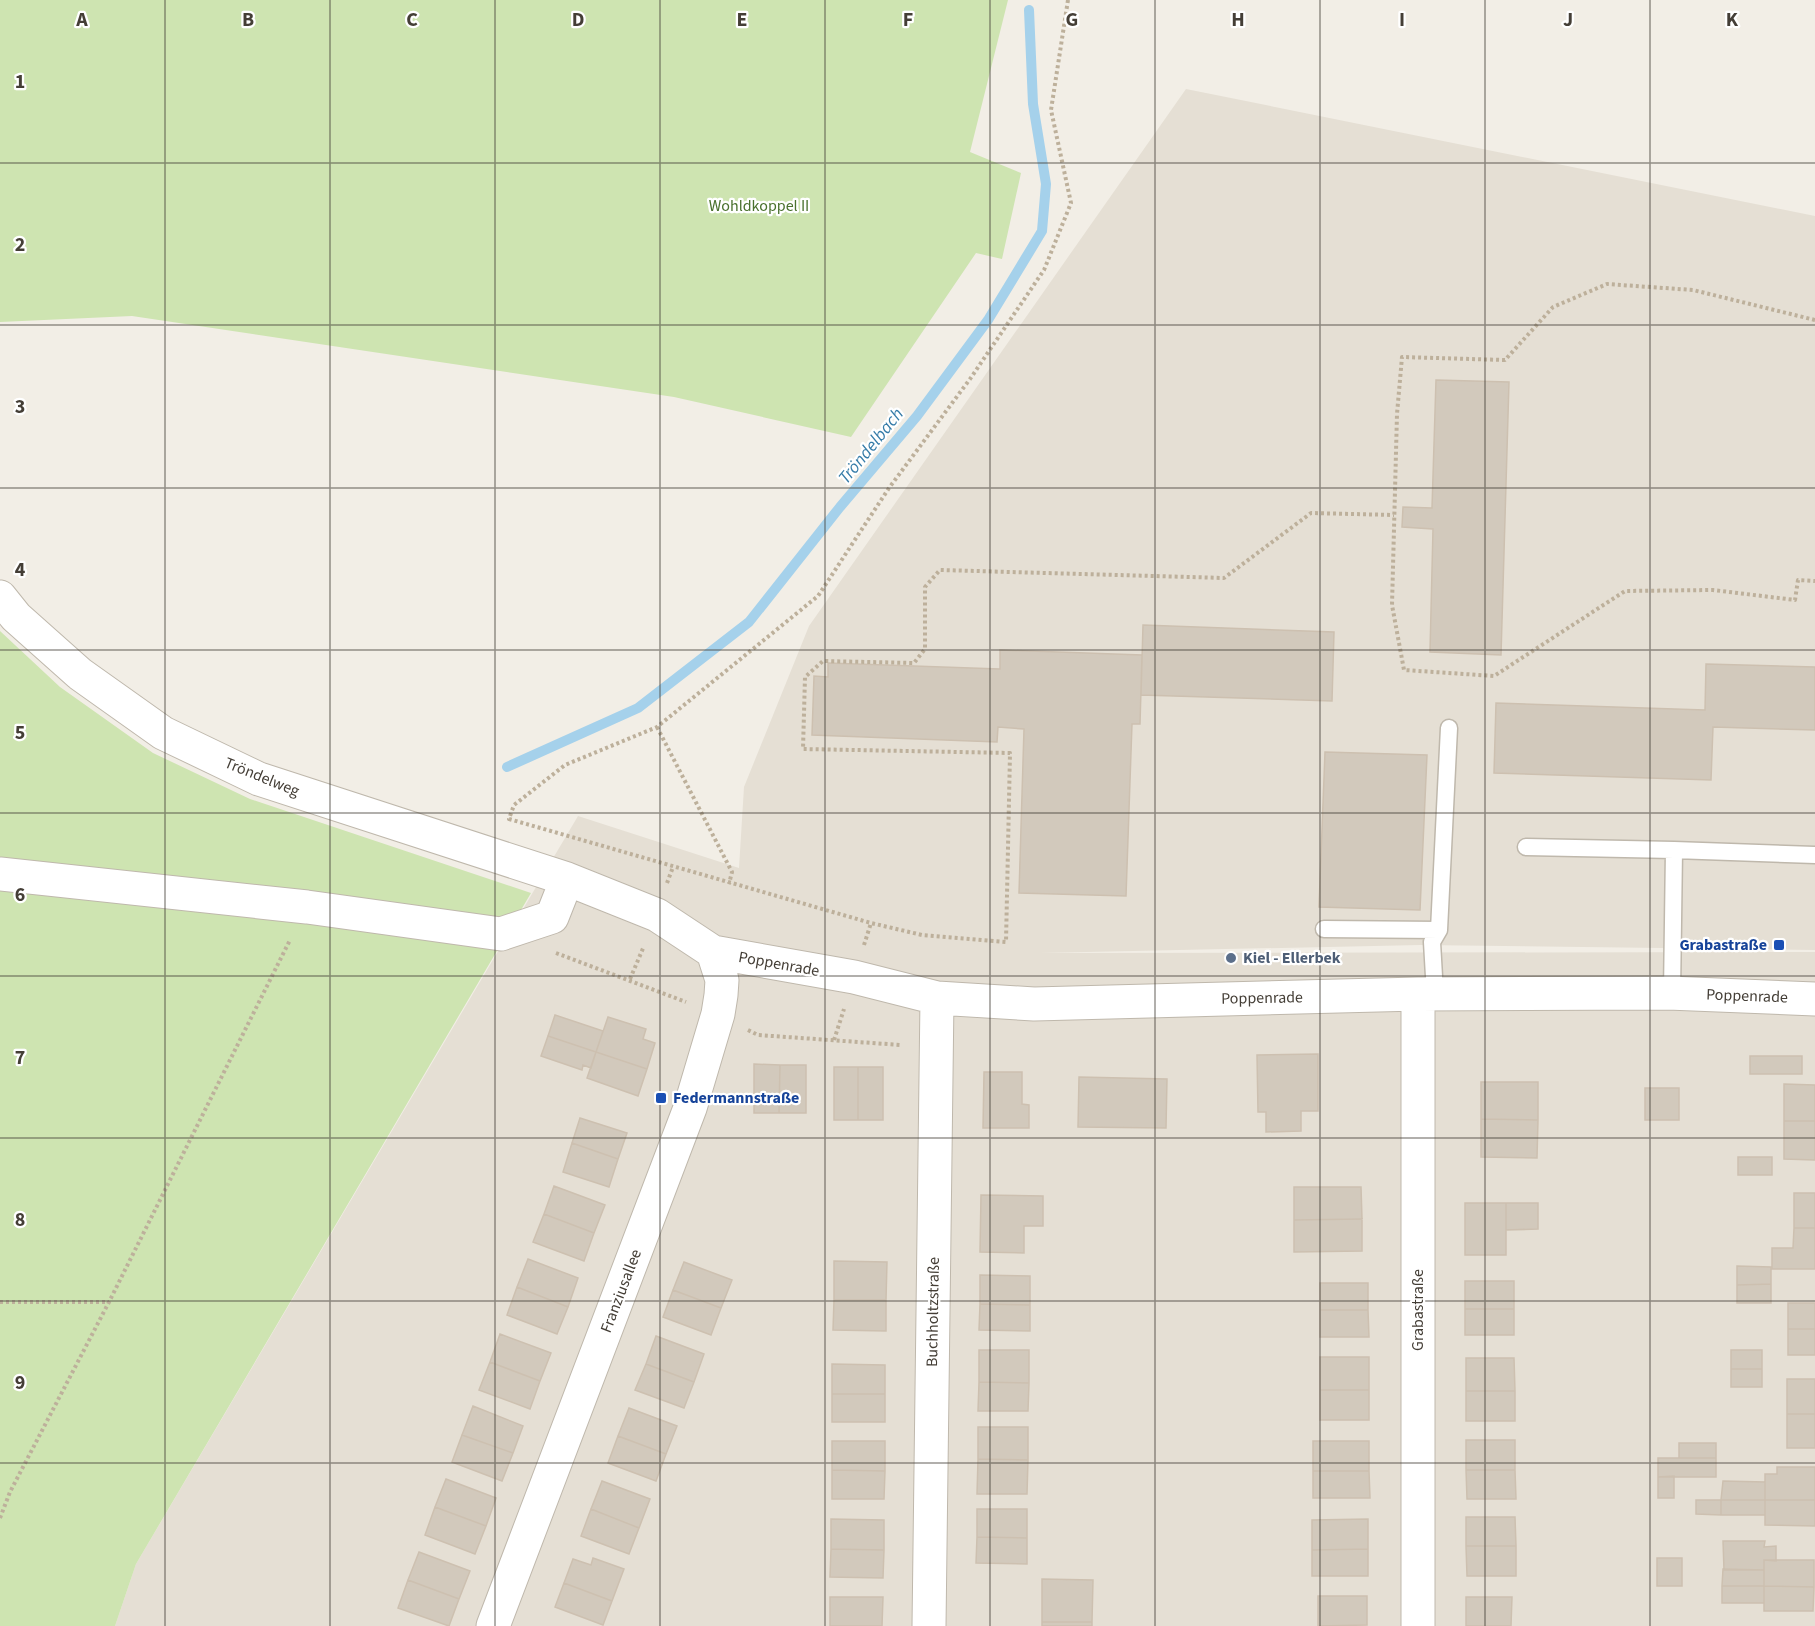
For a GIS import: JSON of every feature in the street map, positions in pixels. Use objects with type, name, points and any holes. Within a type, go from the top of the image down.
[{"type":"street","name":"Tröndelweg","points":[[0,597],[16,617],[80,674],[163,733],[258,779],[567,879],[657,915],[713,951]]},
{"type":"street","points":[[0,874],[307,907],[501,934],[552,917],[567,879]]},
{"type":"street","name":"Poppenrade","points":[[713,951],[854,977],[937,998],[1034,1004],[1426,994],[1672,993],[1815,999]]},
{"type":"street","name":"Franziusallee","points":[[493,1626],[690,1108],[718,1014],[721,995],[722,980],[713,951]]},
{"type":"street","name":"Grabastraße","points":[[1418,1626],[1426,994]]},
{"type":"street","name":"Buchholtzstraße","points":[[929,1626],[937,998]]},
{"type":"lane","points":[[1426,994],[1432,942],[1439,930],[1449,728]]},
{"type":"lane","points":[[1526,848],[1815,855]]},
{"type":"lane","points":[[1672,993],[1674,850]]},
{"type":"lane","points":[[1324,929],[1439,930]]},
{"type":"path","points":[[1068,0],[1051,110],[1071,203],[1044,270],[970,379],[889,488],[818,596],[657,727],[565,765],[514,805],[509,819],[871,923],[922,934],[1006,942],[1010,753],[803,749],[805,676],[823,661],[914,663],[925,649],[925,587],[940,570],[1224,578],[1311,513],[1394,515]]},
{"type":"path","points":[[1815,320],[1693,290],[1607,284],[1552,307],[1505,360],[1402,357],[1397,414],[1392,605],[1404,670],[1494,676],[1625,591],[1713,590],[1795,600],[1798,580],[1815,581]]},
{"type":"path","points":[[657,727],[732,872],[729,884]]},
{"type":"path","points":[[0,1518],[10,1492],[109,1302],[307,907]]},
{"type":"path","points":[[0,1302],[109,1302]]},
{"type":"shaded area","points":[[1186,89],[1815,216],[1815,950],[1420,945],[1040,953],[1815,952],[1815,1626],[115,1626],[136,1564],[578,816],[739,868],[744,787],[809,626]]},
{"type":"green space","name":"Wohldkoppel II","points":[[0,0],[1008,0],[970,152],[1021,173],[1002,259],[976,253],[851,437],[674,397],[132,316],[0,322]]},
{"type":"green space","points":[[0,631],[60,687],[153,753],[250,799],[531,893],[136,1564],[115,1626],[0,1626]]},
{"type":"building","points":[[1436,380],[1509,382],[1501,655],[1430,652],[1433,529],[1402,527],[1403,507],[1432,508]]},
{"type":"building","points":[[1143,625],[1334,632],[1332,701],[1141,695]]},
{"type":"building","points":[[1000,650],[1142,655],[1140,724],[1132,724],[1126,896],[1019,893],[1024,729],[998,727],[997,742],[812,735],[814,676],[828,677],[828,663],[1000,669]]},
{"type":"building","points":[[1706,664],[1815,667],[1815,730],[1713,727],[1711,780],[1494,773],[1496,703],[1705,710]]},
{"type":"building","points":[[1325,752],[1427,755],[1420,910],[1319,907]]},
{"type":"building","points":[[555,1015],[603,1031],[596,1052],[548,1036]]},
{"type":"building","points":[[608,1017],[646,1029],[643,1039],[655,1043],[647,1069],[596,1052]]},
{"type":"building","points":[[548,1036],[596,1052],[591,1068],[583,1065],[582,1070],[541,1056]]},
{"type":"building","points":[[596,1052],[647,1069],[638,1096],[587,1078]]},
{"type":"building","points":[[1318,1054],[1318,1111],[1301,1111],[1301,1131],[1266,1132],[1266,1112],[1258,1112],[1257,1055]]},
{"type":"building","points":[[1750,1056],[1802,1056],[1802,1074],[1750,1074]]},
{"type":"building","points":[[754,1064],[780,1065],[779,1113],[754,1113]]},
{"type":"building","points":[[780,1065],[806,1065],[806,1113],[779,1113]]},
{"type":"building","points":[[834,1067],[858,1067],[858,1120],[834,1120]]},
{"type":"building","points":[[858,1067],[883,1067],[883,1120],[858,1120]]},
{"type":"building","points":[[984,1072],[1022,1072],[1022,1104],[1029,1105],[1029,1128],[983,1128]]},
{"type":"building","points":[[1079,1077],[1167,1079],[1166,1128],[1078,1127]]},
{"type":"building","points":[[1481,1082],[1538,1082],[1538,1120],[1481,1119]]},
{"type":"building","points":[[1784,1084],[1815,1085],[1815,1121],[1784,1121]]},
{"type":"building","points":[[1645,1088],[1679,1088],[1679,1120],[1645,1120]]},
{"type":"building","points":[[580,1118],[627,1133],[618,1159],[572,1143]]},
{"type":"building","points":[[1481,1119],[1538,1120],[1537,1158],[1481,1157]]},
{"type":"building","points":[[1784,1121],[1815,1121],[1815,1160],[1784,1159]]},
{"type":"building","points":[[572,1143],[618,1159],[609,1187],[563,1172]]},
{"type":"building","points":[[1738,1157],[1772,1157],[1772,1175],[1738,1175]]},
{"type":"building","points":[[554,1186],[605,1205],[594,1233],[544,1214]]},
{"type":"building","points":[[1294,1187],[1361,1187],[1362,1219],[1294,1220]]},
{"type":"building","points":[[1794,1193],[1815,1193],[1815,1228],[1794,1228]]},
{"type":"building","points":[[981,1195],[1043,1196],[1043,1226],[1024,1226],[1024,1253],[980,1252]]},
{"type":"building","points":[[1465,1203],[1506,1203],[1506,1255],[1465,1255]]},
{"type":"building","points":[[1506,1203],[1538,1203],[1538,1229],[1506,1230]]},
{"type":"building","points":[[544,1214],[594,1233],[584,1261],[533,1242]]},
{"type":"building","points":[[1362,1219],[1362,1251],[1294,1252],[1294,1220]]},
{"type":"building","points":[[1794,1228],[1815,1228],[1815,1269],[1772,1269],[1772,1248],[1793,1248]]},
{"type":"building","points":[[528,1259],[578,1278],[568,1307],[517,1287]]},
{"type":"building","points":[[834,1261],[887,1262],[886,1300],[834,1300]]},
{"type":"building","points":[[684,1262],[732,1280],[721,1308],[673,1290]]},
{"type":"building","points":[[1737,1266],[1771,1267],[1771,1284],[1737,1285]]},
{"type":"building","points":[[980,1275],[1030,1276],[1030,1305],[980,1304]]},
{"type":"building","points":[[1465,1281],[1514,1281],[1514,1309],[1465,1309]]},
{"type":"building","points":[[1320,1283],[1368,1283],[1368,1310],[1320,1310]]},
{"type":"building","points":[[1771,1284],[1771,1303],[1737,1303],[1737,1285]]},
{"type":"building","points":[[517,1287],[568,1307],[557,1334],[507,1315]]},
{"type":"building","points":[[673,1290],[721,1308],[711,1335],[663,1317]]},
{"type":"building","points":[[834,1300],[886,1300],[886,1331],[833,1330]]},
{"type":"building","points":[[1788,1303],[1815,1303],[1815,1329],[1788,1329]]},
{"type":"building","points":[[980,1304],[1030,1305],[1030,1331],[979,1330]]},
{"type":"building","points":[[1465,1309],[1514,1309],[1514,1335],[1465,1335]]},
{"type":"building","points":[[1320,1310],[1368,1310],[1369,1337],[1320,1337]]},
{"type":"building","points":[[1788,1329],[1815,1329],[1815,1355],[1788,1355]]},
{"type":"building","points":[[500,1334],[551,1353],[540,1381],[490,1362]]},
{"type":"building","points":[[656,1336],[704,1354],[694,1382],[646,1364]]},
{"type":"building","points":[[979,1350],[1029,1350],[1029,1383],[979,1382]]},
{"type":"building","points":[[1731,1350],[1762,1350],[1762,1369],[1731,1369]]},
{"type":"building","points":[[1320,1357],[1369,1357],[1369,1390],[1320,1390]]},
{"type":"building","points":[[1466,1358],[1514,1358],[1515,1391],[1466,1391]]},
{"type":"building","points":[[490,1362],[540,1381],[530,1409],[479,1390]]},
{"type":"building","points":[[646,1364],[694,1382],[684,1408],[635,1390]]},
{"type":"building","points":[[832,1364],[885,1365],[885,1394],[832,1394]]},
{"type":"building","points":[[1731,1369],[1762,1369],[1762,1387],[1731,1387]]},
{"type":"building","points":[[1787,1379],[1815,1379],[1815,1414],[1787,1414]]},
{"type":"building","points":[[979,1382],[1029,1383],[1028,1411],[978,1411]]},
{"type":"building","points":[[1320,1390],[1369,1390],[1369,1420],[1320,1420]]},
{"type":"building","points":[[1466,1391],[1515,1391],[1515,1421],[1466,1421]]},
{"type":"building","points":[[832,1394],[885,1394],[885,1422],[832,1422]]},
{"type":"building","points":[[473,1406],[523,1426],[513,1453],[462,1435]]},
{"type":"building","points":[[629,1408],[677,1426],[666,1454],[618,1436]]},
{"type":"building","points":[[1787,1414],[1815,1414],[1815,1448],[1787,1448]]},
{"type":"building","points":[[978,1427],[1028,1427],[1028,1460],[978,1459]]},
{"type":"building","points":[[462,1435],[513,1453],[502,1481],[452,1462]]},
{"type":"building","points":[[618,1436],[666,1454],[656,1481],[608,1463]]},
{"type":"building","points":[[1466,1440],[1515,1440],[1515,1470],[1466,1470]]},
{"type":"building","points":[[832,1441],[885,1441],[885,1471],[832,1470]]},
{"type":"building","points":[[1313,1441],[1369,1441],[1369,1471],[1313,1471]]},
{"type":"building","points":[[1679,1443],[1716,1443],[1716,1458],[1679,1458]]},
{"type":"building","points":[[1658,1458],[1716,1458],[1716,1477],[1658,1477]]},
{"type":"building","points":[[978,1459],[1028,1460],[1027,1494],[977,1494]]},
{"type":"building","points":[[1777,1467],[1815,1467],[1815,1500],[1765,1500],[1765,1474],[1777,1474]]},
{"type":"building","points":[[832,1470],[885,1471],[884,1499],[832,1499]]},
{"type":"building","points":[[1466,1470],[1515,1470],[1516,1499],[1467,1499]]},
{"type":"building","points":[[1313,1471],[1369,1471],[1370,1498],[1313,1498]]},
{"type":"building","points":[[1674,1476],[1674,1498],[1658,1498],[1658,1477]]},
{"type":"building","points":[[446,1479],[496,1498],[486,1526],[435,1507]]},
{"type":"building","points":[[602,1481],[650,1499],[639,1528],[591,1509]]},
{"type":"building","points":[[1723,1481],[1765,1482],[1765,1500],[1721,1500]]},
{"type":"building","points":[[1696,1500],[1721,1500],[1721,1515],[1696,1514]]},
{"type":"building","points":[[1721,1500],[1765,1500],[1765,1515],[1721,1515]]},
{"type":"building","points":[[1765,1500],[1815,1500],[1815,1526],[1765,1525]]},
{"type":"building","points":[[435,1507],[486,1526],[475,1554],[425,1535]]},
{"type":"building","points":[[591,1509],[639,1528],[629,1554],[581,1536]]},
{"type":"building","points":[[977,1509],[1027,1509],[1027,1538],[977,1537]]},
{"type":"building","points":[[1466,1517],[1515,1517],[1516,1546],[1466,1546]]},
{"type":"building","points":[[831,1519],[884,1520],[884,1550],[831,1549]]},
{"type":"building","points":[[1368,1519],[1368,1549],[1312,1550],[1312,1520]]},
{"type":"building","points":[[977,1537],[1027,1538],[1027,1564],[976,1563]]},
{"type":"building","points":[[1723,1541],[1765,1541],[1764,1547],[1776,1546],[1776,1561],[1764,1560],[1764,1570],[1724,1570]]},
{"type":"building","points":[[1466,1546],[1516,1546],[1516,1576],[1467,1576]]},
{"type":"building","points":[[831,1549],[884,1550],[883,1578],[830,1577]]},
{"type":"building","points":[[1368,1549],[1368,1576],[1312,1576],[1312,1550]]},
{"type":"building","points":[[419,1552],[470,1571],[459,1599],[408,1580]]},
{"type":"building","points":[[593,1558],[624,1569],[612,1601],[564,1583],[573,1559],[591,1565]]},
{"type":"building","points":[[1657,1558],[1682,1558],[1682,1586],[1657,1586]]},
{"type":"building","points":[[1764,1560],[1814,1560],[1814,1587],[1764,1586]]},
{"type":"building","points":[[1723,1569],[1764,1570],[1764,1586],[1722,1586]]},
{"type":"building","points":[[1042,1579],[1093,1580],[1092,1622],[1042,1622]]},
{"type":"building","points":[[408,1580],[459,1599],[449,1626],[398,1608]]},
{"type":"building","points":[[564,1583],[612,1601],[603,1625],[555,1607]]},
{"type":"building","points":[[1722,1586],[1764,1586],[1764,1603],[1722,1603]]},
{"type":"building","points":[[1764,1586],[1814,1587],[1813,1611],[1764,1611]]},
{"type":"building","points":[[1318,1596],[1367,1596],[1367,1625],[1318,1626]]},
{"type":"building","points":[[830,1597],[883,1597],[882,1626],[830,1626]]},
{"type":"building","points":[[1466,1597],[1512,1597],[1511,1626],[1466,1626]]},
{"type":"building","points":[[1042,1622],[1092,1622],[1092,1626],[1042,1626]]},
{"type":"waterway","name":"Tröndelbach","points":[[507,767],[638,708],[749,622],[840,507],[917,416],[988,320],[1042,231],[1046,184],[1033,104],[1029,10]]},
{"type":"place","name":"Grabastraße","points":[[1779,945]]},
{"type":"place","name":"Kiel - Ellerbek","points":[[1231,958]]},
{"type":"place","name":"Federmannstraße","points":[[661,1098]]}]
